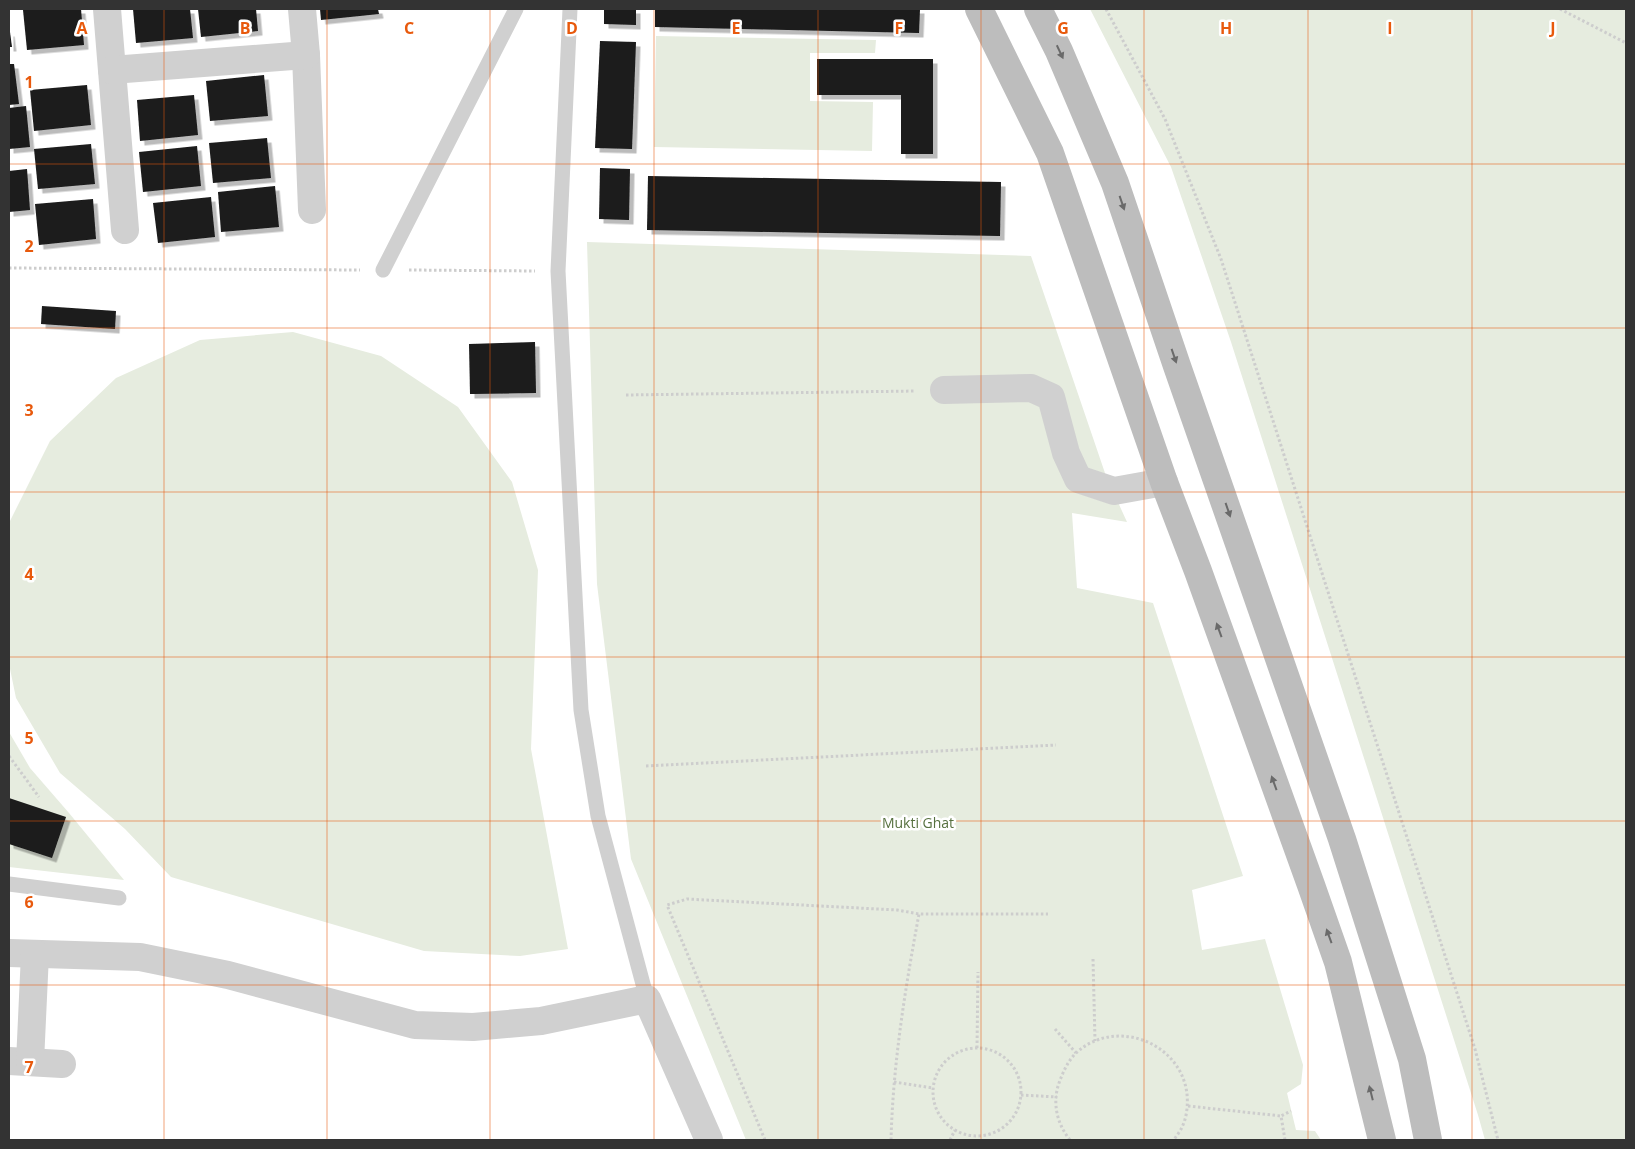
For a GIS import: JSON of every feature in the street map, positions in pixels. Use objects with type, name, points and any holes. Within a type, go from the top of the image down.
[{"type":"street","points":[[107,9],[125,230]]},
{"type":"street","points":[[302,9],[306,55],[312,210]]},
{"type":"street","points":[[979,9],[1050,153],[1164,482],[1338,962],[1382,1140]]},
{"type":"street","points":[[1038,9],[1060,51],[1115,183],[1342,839],[1412,1059],[1428,1140]]},
{"type":"street","points":[[112,70],[306,55]]},
{"type":"street","points":[[944,390],[1031,388],[1050,397],[1066,453],[1078,479],[1114,491],[1164,482]]},
{"type":"street","points":[[62,1064],[19,1062],[22,953],[140,957],[228,975],[415,1025],[473,1026],[541,1021],[647,999],[709,1140]]},
{"type":"lane","points":[[383,270],[516,9]]},
{"type":"lane","points":[[570,9],[558,271],[581,710],[598,816],[647,999]]},
{"type":"lane","points":[[9,884],[119,898]]},
{"type":"path","points":[[1106,9],[1165,119],[1221,259],[1475,1050],[1498,1140]]},
{"type":"path","points":[[1560,9],[1626,43]]},
{"type":"path","points":[[9,268],[558,271]]},
{"type":"path","points":[[626,395],[944,390]]},
{"type":"path","points":[[646,766],[1056,745]]},
{"type":"path","points":[[9,756],[39,797]]},
{"type":"path","points":[[765,1140],[667,905],[687,899],[897,910],[920,914],[1048,914]]},
{"type":"path","points":[[891,1140],[894,1082],[904,995],[920,914]]},
{"type":"path","points":[[1093,959],[1095,1041]]},
{"type":"path","points":[[977,1048],[978,972]]},
{"type":"path","points":[[1055,1028],[1076,1053]]},
{"type":"path","points":[[1070,1140],[1063,1131],[1056,1111],[1057,1090],[1064,1070],[1076,1053],[1095,1041],[1117,1036],[1139,1038],[1160,1048],[1176,1063],[1185,1083],[1188,1106],[1183,1127],[1175,1140]]},
{"type":"path","points":[[977,1048],[991,1050],[1004,1057],[1014,1067],[1020,1080],[1021,1095],[1017,1110],[1009,1122],[998,1130],[984,1135],[969,1135],[955,1130],[943,1121],[936,1109],[932,1094],[934,1080],[940,1067],[950,1056],[962,1050],[977,1048]]},
{"type":"path","points":[[894,1082],[933,1088]]},
{"type":"path","points":[[1021,1095],[1057,1097]]},
{"type":"path","points":[[1188,1106],[1281,1116],[1291,1111]]},
{"type":"path","points":[[1281,1116],[1286,1140]]},
{"type":"path","points":[[950,1140],[955,1130]]},
{"type":"green space","points":[[1090,9],[1626,9],[1626,1140],[1485,1140],[1231,342],[1171,167]]},
{"type":"green space","points":[[656,36],[876,40],[875,53],[810,53],[810,101],[873,102],[872,151],[654,147]]},
{"type":"green space","name":"Mukti Ghat","points":[[587,242],[1031,256],[1106,476],[1127,522],[1072,513],[1077,588],[1153,603],[1243,876],[1192,890],[1202,950],[1265,939],[1303,1065],[1301,1084],[1287,1093],[1296,1130],[1315,1131],[1321,1140],[746,1140],[631,859],[597,584]]},
{"type":"green space","points":[[293,332],[381,356],[458,407],[512,482],[538,570],[531,749],[568,949],[520,956],[424,951],[171,877],[125,829],[60,773],[16,698],[9,664],[9,523],[50,441],[116,378],[200,340]]},
{"type":"green space","points":[[9,732],[30,768],[124,880],[9,867]]},
{"type":"building","points":[[81,9],[84,45],[27,50],[23,10]]},
{"type":"building","points":[[133,9],[190,9],[193,38],[136,43]]},
{"type":"building","points":[[198,9],[256,9],[258,31],[201,37]]},
{"type":"building","points":[[320,9],[378,9],[379,14],[321,20]]},
{"type":"building","points":[[604,9],[636,9],[636,25],[604,24]]},
{"type":"building","points":[[655,9],[920,9],[919,33],[655,27]]},
{"type":"building","points":[[10,32],[12,47],[9,47]]},
{"type":"building","points":[[600,41],[636,42],[632,149],[595,148]]},
{"type":"building","points":[[817,59],[933,59],[933,154],[901,154],[901,95],[817,95]]},
{"type":"building","points":[[9,64],[14,64],[19,104],[9,105]]},
{"type":"building","points":[[264,75],[268,116],[210,121],[206,81]]},
{"type":"building","points":[[87,85],[91,125],[34,131],[30,90]]},
{"type":"building","points":[[194,95],[198,135],[140,141],[137,100]]},
{"type":"building","points":[[26,106],[30,147],[9,149],[9,108]]},
{"type":"building","points":[[267,138],[271,178],[213,183],[209,143]]},
{"type":"building","points":[[91,144],[95,184],[38,189],[34,149]]},
{"type":"building","points":[[197,146],[201,186],[143,192],[139,152]]},
{"type":"building","points":[[600,168],[630,169],[629,220],[599,219]]},
{"type":"building","points":[[27,169],[30,210],[9,212],[9,171]]},
{"type":"building","points":[[648,176],[1001,182],[1000,236],[647,230]]},
{"type":"building","points":[[275,186],[279,227],[221,232],[218,192]]},
{"type":"building","points":[[211,197],[215,237],[158,243],[153,203]]},
{"type":"building","points":[[93,199],[96,239],[39,245],[35,204]]},
{"type":"building","points":[[42,306],[116,311],[115,329],[41,324]]},
{"type":"building","points":[[535,342],[536,393],[470,394],[469,344]]},
{"type":"building","points":[[9,798],[66,817],[52,858],[9,844]]}]
